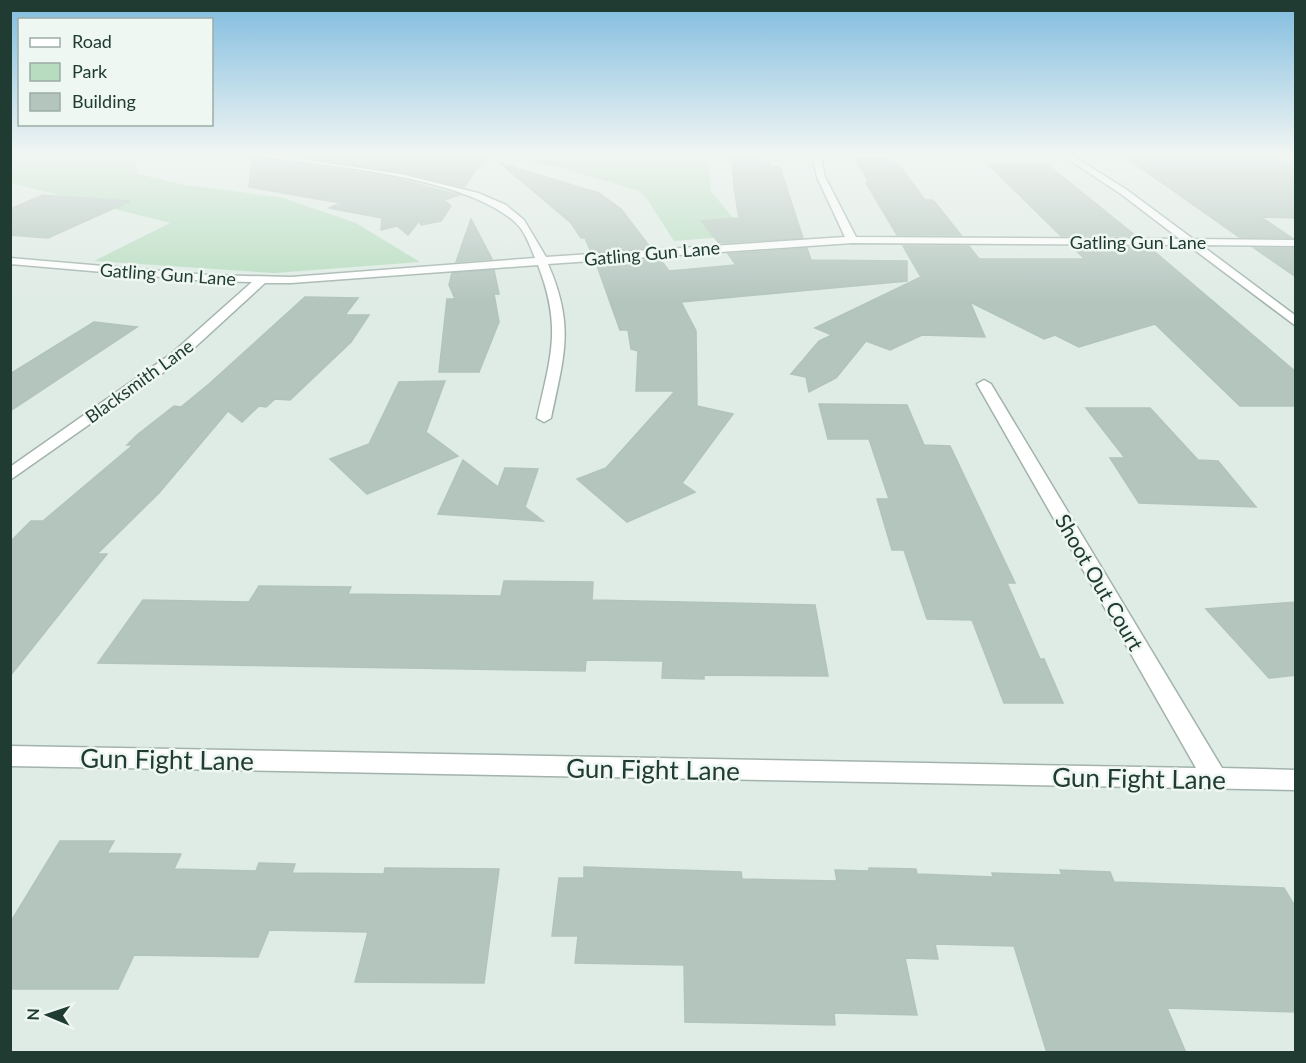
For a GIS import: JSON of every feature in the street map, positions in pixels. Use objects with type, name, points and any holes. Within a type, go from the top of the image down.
[{"type":"street","points":[[491,203],[521,222],[542,262],[560,324],[558,353],[544,418]]},
{"type":"street","points":[[834,203],[852,240]]},
{"type":"street","points":[[1138,203],[1296,322]]},
{"type":"street","name":"Gatling Gun Lane","points":[[10,261],[261,280],[333,279],[722,247],[852,240],[1296,243]]},
{"type":"street","name":"Blacksmith Lane","points":[[10,475],[176,357],[261,280]]},
{"type":"street","name":"Shoot Out Court","points":[[984,384],[1216,780]]},
{"type":"street","name":"Gun Fight Lane","points":[[12,759],[1296,780]]},
{"type":"green space","points":[[89,203],[296,203],[356,223],[420,262],[274,273],[94,261],[170,223]]},
{"type":"green space","points":[[649,203],[720,203],[747,235],[674,241]]},
{"type":"building","points":[[25,203],[126,203],[48,238],[10,235],[10,209]]},
{"type":"building","points":[[339,203],[447,203],[451,206],[441,221],[421,225],[419,221],[408,235],[397,226],[381,230],[382,218],[329,208],[341,203]]},
{"type":"building","points":[[547,203],[612,203],[621,209],[651,248],[591,252],[585,238],[581,238],[571,223]]},
{"type":"building","points":[[736,203],[792,203],[803,238],[719,243],[701,221],[739,218]]},
{"type":"building","points":[[878,203],[935,203],[961,235],[897,235]]},
{"type":"building","points":[[1027,203],[1095,203],[1136,236],[1061,236]]},
{"type":"building","points":[[1190,203],[1296,203],[1296,218],[1261,217],[1292,238],[1239,237]]},
{"type":"building","points":[[471,219],[492,259],[456,262]]},
{"type":"building","points":[[903,246],[969,246],[979,259],[1085,259],[1072,247],[1149,247],[1296,372],[1296,406],[1240,406],[1155,324],[1079,347],[1055,335],[1044,339],[970,302],[985,337],[922,335],[890,350],[866,341],[836,378],[809,392],[806,377],[791,374],[819,341],[832,335],[815,328],[921,277]]},
{"type":"building","points":[[807,248],[811,260],[907,261],[907,281],[681,302],[696,331],[697,406],[733,414],[682,483],[695,492],[627,522],[577,479],[606,468],[675,391],[636,391],[638,351],[631,349],[628,330],[620,330],[596,263],[660,259],[669,271],[736,265],[728,254]]},
{"type":"building","points":[[1254,248],[1296,248],[1296,277]]},
{"type":"building","points":[[494,270],[499,294],[494,294],[499,322],[479,372],[439,372],[447,299],[455,299],[449,285],[452,273]]},
{"type":"building","points":[[305,297],[358,298],[345,315],[369,315],[351,342],[290,400],[275,399],[266,407],[259,406],[242,422],[228,411],[159,493],[97,554],[107,554],[10,676],[10,542],[31,521],[43,521],[133,445],[127,445],[137,435],[174,406],[181,407],[209,384]]},
{"type":"building","points":[[94,322],[137,327],[10,411],[10,374]]},
{"type":"building","points":[[445,381],[426,432],[458,456],[367,494],[330,459],[369,444],[399,382]]},
{"type":"building","points":[[819,404],[907,405],[924,445],[950,446],[1015,583],[1007,583],[1040,659],[1044,659],[1063,703],[1004,703],[972,620],[927,619],[904,550],[892,550],[877,499],[889,499],[869,439],[828,439]]},
{"type":"building","points":[[1086,408],[1150,408],[1198,460],[1218,461],[1256,507],[1139,503],[1110,458],[1125,458]]},
{"type":"building","points":[[463,460],[498,487],[505,468],[538,469],[525,507],[543,521],[438,514]]},
{"type":"building","points":[[504,581],[593,582],[592,600],[815,605],[828,676],[704,675],[704,679],[662,678],[663,661],[586,660],[585,671],[98,663],[143,600],[249,602],[259,586],[351,587],[348,594],[501,596]]},
{"type":"building","points":[[1296,602],[1296,675],[1269,678],[1206,609]]},
{"type":"building","points":[[60,841],[114,841],[107,853],[181,854],[174,869],[256,871],[259,863],[295,864],[292,873],[384,874],[385,868],[499,869],[484,983],[355,982],[368,932],[269,930],[258,957],[134,955],[118,989],[10,989],[10,923]]},
{"type":"building","points":[[584,867],[741,872],[742,879],[837,881],[835,870],[869,871],[869,868],[916,869],[917,874],[993,877],[992,873],[1062,875],[1060,870],[1110,872],[1114,882],[1284,888],[1296,908],[1296,1012],[1167,1008],[1186,1053],[1047,1053],[1014,946],[935,944],[938,959],[905,958],[917,1015],[834,1013],[835,1025],[685,1022],[684,965],[575,963],[578,936],[552,936],[559,878],[584,878]]}]
